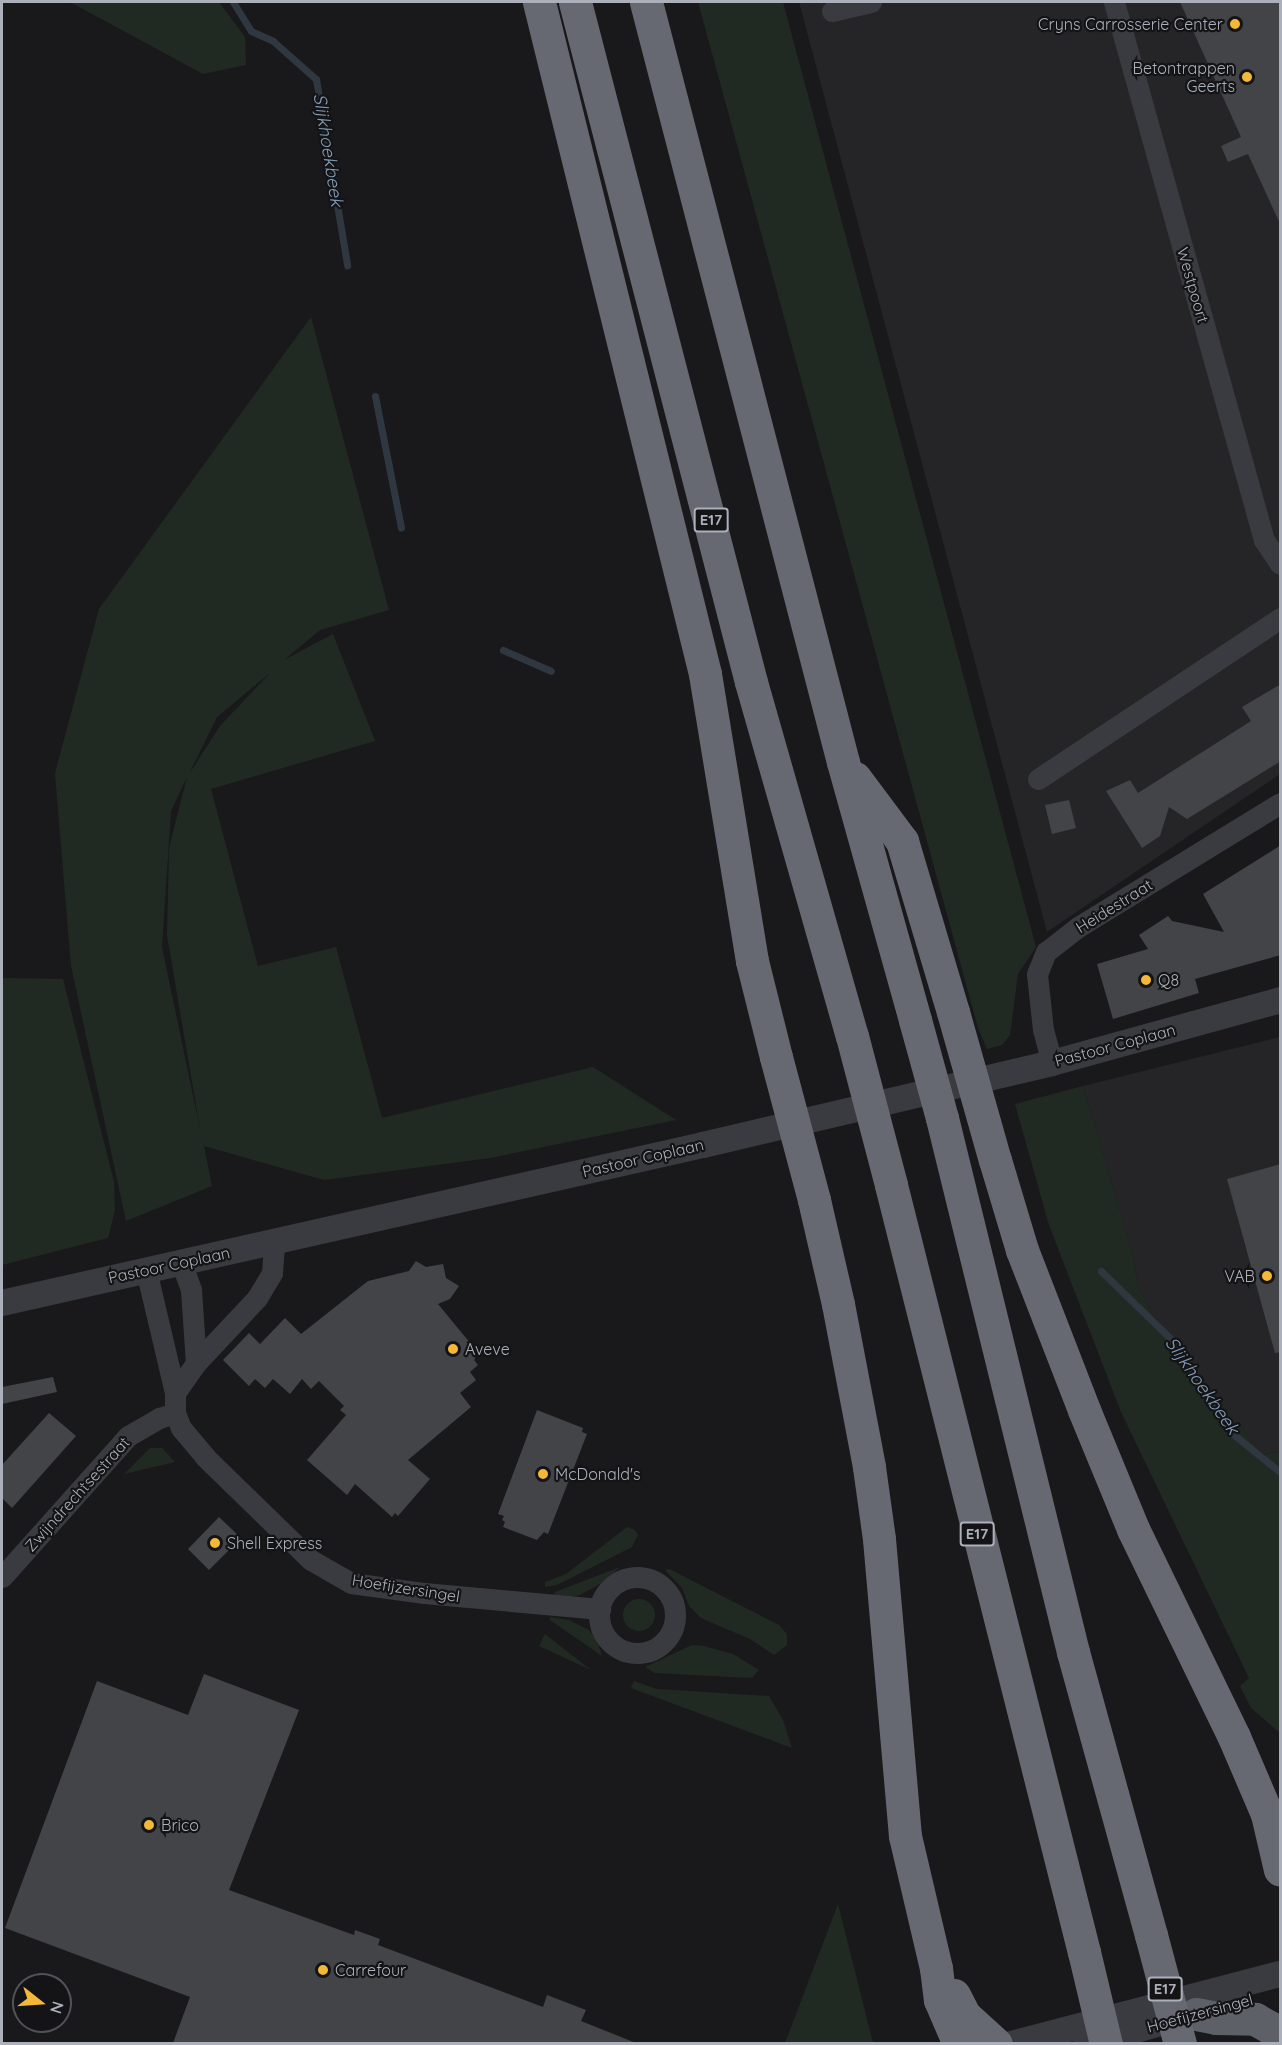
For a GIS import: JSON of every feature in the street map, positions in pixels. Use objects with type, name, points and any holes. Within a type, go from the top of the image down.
[{"type":"highway","points":[[539,2],[705,674],[752,961],[814,1200],[838,1304],[869,1467],[879,1539],[904,1836],[936,1968],[940,2000],[959,2043]]},
{"type":"highway","name":"E17","points":[[575,2],[751,682],[852,1036],[891,1185],[1107,2043]]},
{"type":"highway","name":"E17","points":[[646,2],[843,762],[956,1171],[1073,1652],[1180,2043]]},
{"type":"highway","points":[[843,762],[902,841],[1022,1250],[1133,1529],[1238,1748],[1267,1814],[1279,1858]]},
{"type":"highway","points":[[936,1968],[964,2015],[996,2043]]},
{"type":"highway","points":[[1196,2014],[1216,2018],[1255,2019],[1271,2028],[1281,2039]]},
{"type":"street","points":[[832,11],[871,2]]},
{"type":"street","name":"Westpoort","points":[[1114,2],[1264,540],[1281,564]]},
{"type":"street","points":[[1038,779],[1281,618]]},
{"type":"street","name":"Heidestraat","points":[[1052,1063],[1043,1030],[1037,974],[1046,952],[1078,927],[1281,803]]},
{"type":"street","name":"Pastoor Coplaan","points":[[2,1303],[1052,1063],[1281,1000]]},
{"type":"street","points":[[175,1403],[196,1363],[257,1298],[272,1273],[274,1242]]},
{"type":"street","points":[[181,1262],[191,1290],[196,1363]]},
{"type":"street","points":[[146,1270],[175,1403]]},
{"type":"street","name":"Zwijndrechtsestraat","points":[[2,1577],[128,1436],[159,1418],[175,1403]]},
{"type":"street","name":"Hoefijzersingel","points":[[175,1403],[181,1428],[205,1457],[311,1560],[351,1583],[447,1596],[600,1609]]},
{"type":"street","name":"Hoefijzersingel","points":[[1011,2043],[1281,1974]]},
{"type":"street","name":"Hoefijzersingel","points":[[1086,2043],[1281,1992]]},
{"type":"shaded area","points":[[70,2],[219,2],[245,37],[246,65],[203,74]]},
{"type":"shaded area","points":[[698,2],[783,2],[1036,947],[1018,974],[1010,1035],[1002,1045],[987,1049],[978,1028]]},
{"type":"shaded area","points":[[799,2],[1280,2],[1280,774],[1047,932]]},
{"type":"shaded area","points":[[311,317],[389,610],[320,630],[284,660],[333,634],[375,741],[211,789],[258,966],[336,947],[382,1118],[593,1067],[676,1120],[490,1158],[324,1180],[204,1146],[212,1186],[126,1221],[71,966],[55,773],[99,609]],"holes":[[[270,673],[220,726],[189,774],[217,717]],[[187,777],[169,848],[167,935],[200,1129],[162,947],[171,811]]]},
{"type":"shaded area","points":[[2,978],[63,979],[114,1182],[115,1210],[108,1238],[2,1265]]},
{"type":"shaded area","points":[[1280,1037],[1280,1451],[1263,1455],[1152,1314],[1138,1285],[1129,1241],[1083,1086]]},
{"type":"shaded area","points":[[1083,1086],[1129,1241],[1138,1285],[1152,1314],[1263,1455],[1280,1451],[1280,1733],[1251,1708],[1240,1686],[1249,1678],[1121,1412],[1049,1225],[1015,1104]]},
{"type":"shaded area","points":[[150,1448],[162,1448],[175,1462],[124,1474]]},
{"type":"shaded area","points":[[627,1527],[635,1530],[638,1535],[632,1547],[557,1585],[545,1587],[545,1582],[566,1574]]},
{"type":"shaded area","points":[[620,1567],[602,1583],[580,1595],[567,1598],[554,1596],[555,1592]]},
{"type":"shaded area","points":[[669,1569],[779,1625],[787,1634],[787,1645],[774,1655],[750,1639],[701,1618],[689,1606],[682,1588],[665,1570]]},
{"type":"shaded area","points":[[639,1599],[650,1604],[655,1615],[650,1626],[639,1631],[628,1626],[623,1615],[628,1604]]},
{"type":"shaded area","points":[[550,1617],[569,1620],[589,1630],[598,1642],[602,1656],[550,1620]]},
{"type":"shaded area","points":[[545,1634],[591,1670],[539,1646]]},
{"type":"shaded area","points":[[692,1645],[733,1654],[759,1670],[752,1678],[655,1673],[645,1667]]},
{"type":"shaded area","points":[[634,1681],[657,1689],[769,1696],[783,1720],[792,1748],[631,1688]]},
{"type":"shaded area","points":[[838,1904],[873,2043],[785,2043]]},
{"type":"building","points":[[1180,2],[1281,2],[1281,226],[1248,154],[1228,162],[1221,146],[1241,137]]},
{"type":"building","points":[[1281,684],[1281,761],[1187,819],[1169,807],[1160,836],[1142,848],[1106,791],[1130,780],[1138,793],[1251,721],[1242,707]]},
{"type":"building","points":[[1069,800],[1076,828],[1052,834],[1045,805]]},
{"type":"building","points":[[1281,845],[1281,955],[1195,979],[1199,993],[1113,1019],[1097,964],[1148,949],[1139,935],[1168,916],[1172,921],[1224,932],[1203,894]]},
{"type":"building","name":"VAB","points":[[1281,1164],[1281,1352],[1275,1353],[1227,1179]]},
{"type":"building","points":[[416,1261],[426,1267],[443,1264],[446,1278],[459,1286],[450,1299],[438,1304],[480,1355],[474,1360],[478,1365],[470,1372],[476,1380],[460,1393],[471,1407],[408,1460],[430,1479],[398,1516],[395,1513],[392,1517],[355,1484],[347,1495],[307,1460],[346,1415],[340,1410],[344,1406],[319,1381],[311,1389],[302,1379],[290,1394],[273,1379],[265,1388],[255,1379],[249,1386],[223,1360],[249,1333],[260,1344],[285,1318],[301,1334],[368,1281],[409,1271]]},
{"type":"building","points":[[53,1377],[57,1392],[2,1404],[2,1387]]},
{"type":"building","name":"McDonald's","points":[[537,1410],[583,1428],[582,1432],[587,1434],[548,1534],[544,1532],[537,1540],[503,1527],[504,1516],[498,1514]]},
{"type":"building","points":[[49,1413],[76,1436],[12,1508],[2,1498],[2,1465]]},
{"type":"building","points":[[219,1517],[241,1538],[209,1570],[188,1549]]},
{"type":"building","name":"Brico","points":[[204,1674],[299,1710],[229,1890],[354,1935],[355,1930],[380,1939],[378,1945],[543,2007],[547,1995],[586,2010],[581,2021],[636,2043],[173,2043],[190,1997],[5,1928],[97,1681],[188,1715]]},
{"type":"waterway","name":"Slijkhoekbeek","points":[[233,2],[251,31],[273,41],[316,79],[347,265]]},
{"type":"waterway","name":"Slijkhoekbeek","points":[[375,396],[401,527]]},
{"type":"waterway","name":"Slijkhoekbeek","points":[[503,650],[551,671]]},
{"type":"waterway","name":"Slijkhoekbeek","points":[[1101,1271],[1173,1341],[1233,1434],[1280,1472]]},
{"type":"place","name":"Cryns Carrosserie Center","points":[[1235,24]]},
{"type":"place","name":"Betontrappen Geerts","points":[[1247,77]]},
{"type":"place","name":"Q8","points":[[1146,980]]},
{"type":"place","name":"VAB","points":[[1267,1276]]},
{"type":"place","name":"Aveve","points":[[453,1349]]},
{"type":"place","name":"McDonald's","points":[[543,1474]]},
{"type":"place","name":"Shell Express","points":[[215,1543]]},
{"type":"place","name":"Brico","points":[[149,1825]]},
{"type":"place","name":"Carrefour","points":[[323,1970]]}]
